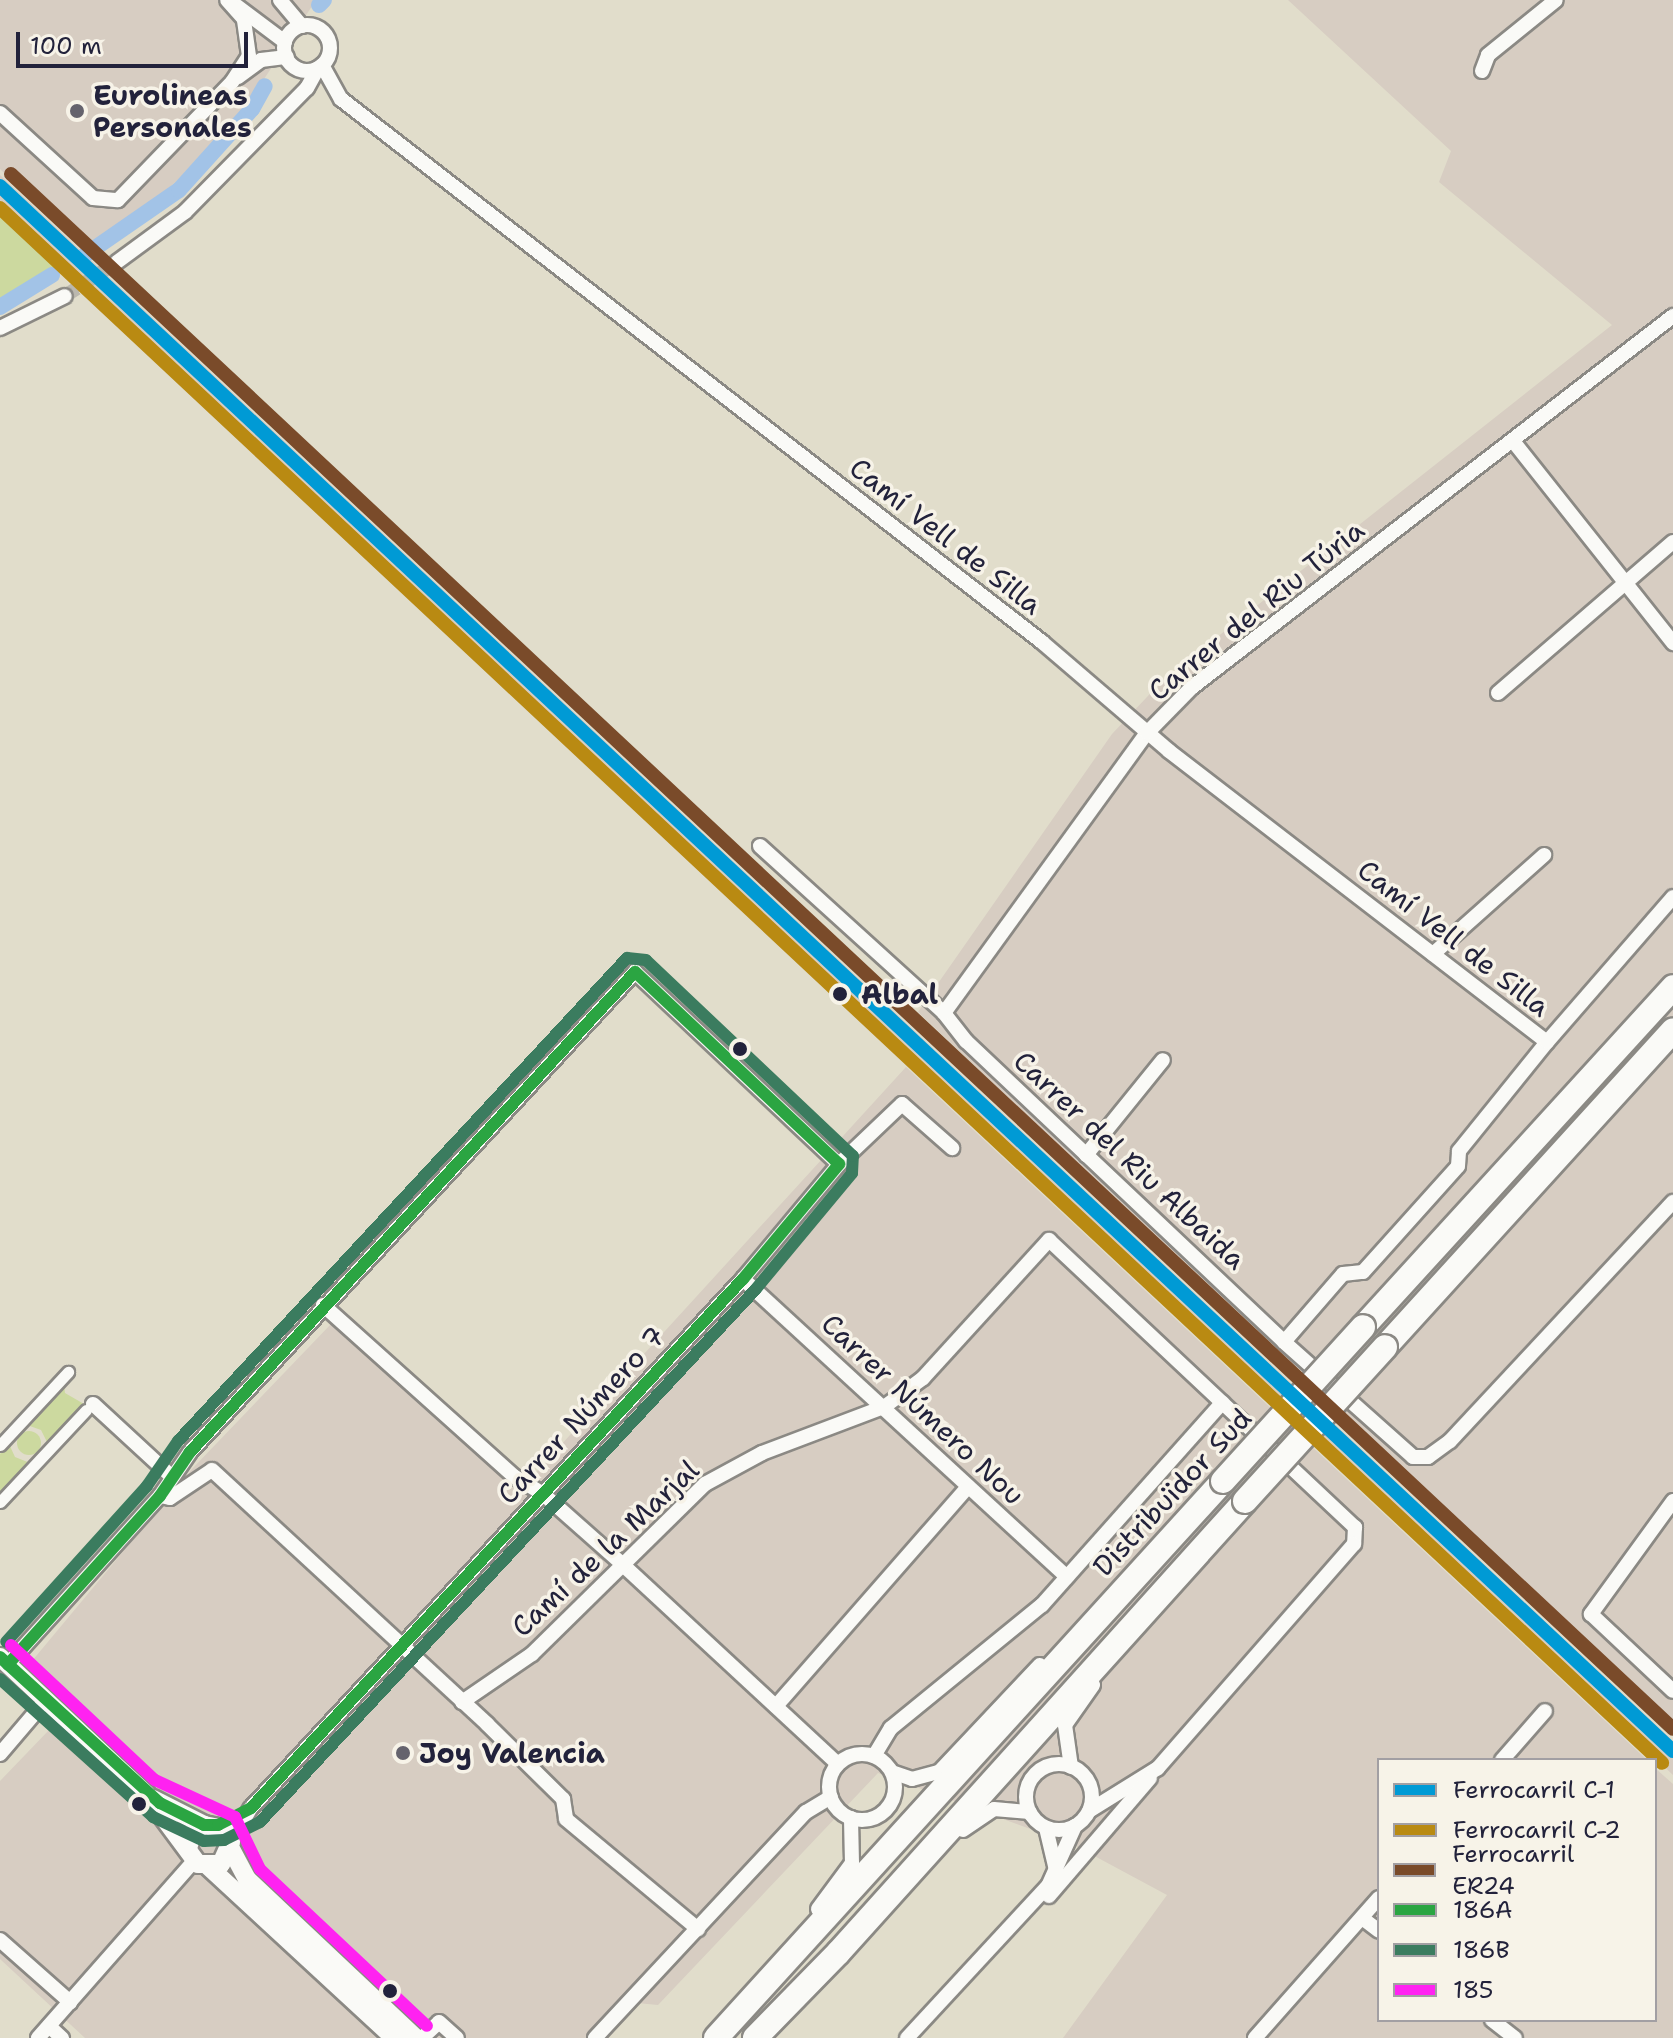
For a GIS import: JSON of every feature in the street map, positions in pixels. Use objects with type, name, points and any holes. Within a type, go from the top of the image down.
[{"type":"highway","name":"Distribuïdor Sud","points":[[717,2036],[1673,987]]},
{"type":"highway","name":"Distribuïdor Sud","points":[[755,2038],[838,1953],[1146,1609],[1673,1031]]},
{"type":"street","points":[[226,0],[303,70],[320,66]]},
{"type":"street","points":[[226,0],[244,19],[250,44],[232,82]]},
{"type":"street","points":[[117,262],[185,212],[288,108],[320,66],[330,49],[327,36],[316,27],[302,26],[280,0]]},
{"type":"street","points":[[1482,71],[1488,55],[1556,0]]},
{"type":"street","points":[[288,108],[295,88],[287,54],[302,26]]},
{"type":"street","points":[[0,113],[79,188],[106,202],[118,200],[232,82],[261,60],[287,54]]},
{"type":"street","name":"Camí Vell de Silla","points":[[320,66],[341,99],[1042,642],[1147,733],[1547,1042]]},
{"type":"street","points":[[0,328],[65,296]]},
{"type":"street","name":"Carrer del Riu Túria","points":[[944,1013],[1147,733],[1191,688],[1673,316]]},
{"type":"street","points":[[1513,441],[1673,643]]},
{"type":"street","points":[[1498,693],[1673,542]]},
{"type":"street","name":"Carrer del Riu Albaida","points":[[760,846],[944,1013],[1086,1155],[1403,1450],[1428,1457],[1450,1441],[1673,1202]]},
{"type":"street","points":[[1433,954],[1544,855]]},
{"type":"street","points":[[1284,1342],[1343,1274],[1363,1272],[1458,1166],[1459,1151],[1547,1042],[1673,897]]},
{"type":"street","points":[[394,2038],[197,1859],[146,1794],[4,1660],[160,1496],[171,1476],[323,1305],[635,972],[839,1164]]},
{"type":"street","points":[[1086,1155],[1163,1060]]},
{"type":"street","name":"Carrer Número 7","points":[[231,1846],[251,1808],[743,1279],[839,1164],[902,1104],[952,1148]]},
{"type":"street","name":"Camí de la Marjal","points":[[462,1702],[532,1654],[705,1484],[762,1453],[884,1407],[923,1378],[976,1324],[1049,1240],[1222,1403]]},
{"type":"street","name":"Carrer Número Nou","points":[[743,1279],[1067,1577]]},
{"type":"street","points":[[323,1305],[515,1477],[543,1494],[622,1564],[838,1764]]},
{"type":"street","points":[[0,1445],[68,1372]]},
{"type":"street","points":[[874,1756],[891,1728],[1042,1605],[1222,1403],[1349,1520],[1355,1527],[1354,1544],[1046,1899],[1025,1911]]},
{"type":"street","points":[[0,1502],[90,1407],[171,1476]]},
{"type":"street","points":[[160,1496],[170,1498],[212,1470],[563,1799],[566,1819],[698,1929]]},
{"type":"street","points":[[776,1706],[968,1487]]},
{"type":"street","points":[[1673,1501],[1591,1614],[1673,1691]]},
{"type":"street","points":[[798,1948],[810,1920],[852,1863],[851,1818],[831,1797],[830,1780],[838,1764],[855,1755],[874,1756],[892,1772],[912,1779],[939,1772],[1071,1632],[1107,1608]]},
{"type":"street","points":[[1071,1767],[1065,1725],[1146,1609]]},
{"type":"street","points":[[0,1754],[46,1700]]},
{"type":"street","points":[[1504,1758],[1545,1711]]},
{"type":"street","points":[[1056,1870],[1046,1828],[1030,1812],[1027,1793],[1035,1775],[1052,1765],[1071,1767],[1089,1784],[1127,1786]]},
{"type":"street","points":[[907,2038],[1025,1911],[1056,1870],[1075,1826],[1089,1811],[1158,1768]]},
{"type":"street","points":[[851,1818],[873,1818],[890,1804],[895,1783],[892,1772]]},
{"type":"street","points":[[1089,1784],[1089,1811]]},
{"type":"street","points":[[146,1794],[211,1825],[231,1846],[247,1879],[416,2038]]},
{"type":"street","points":[[595,2038],[806,1812],[831,1797]]},
{"type":"street","name":"Carrer Número 7","points":[[211,1825],[251,1808]]},
{"type":"street","points":[[838,1953],[859,1940],[969,1823],[994,1809],[1030,1812]]},
{"type":"street","points":[[38,2038],[197,1859],[193,1831],[211,1825]]},
{"type":"street","points":[[1046,1828],[1075,1826]]},
{"type":"street","points":[[197,1859],[225,1860],[231,1846]]},
{"type":"street","points":[[1255,2038],[1377,1900]]},
{"type":"street","points":[[1362,1918],[1377,1929]]},
{"type":"street","points":[[0,1940],[70,2002]]},
{"type":"street","points":[[422,2038],[439,2022],[457,2038]]},
{"type":"street","points":[[1495,2022],[1515,2038]]},
{"type":"street","points":[[49,2026],[62,2038]]},
{"type":"shaded area","points":[[0,0],[316,0],[247,105],[185,174],[125,225],[86,249],[0,169]]},
{"type":"shaded area","points":[[1288,0],[1673,0],[1673,1727],[918,1012],[1112,734],[1164,679],[1612,325],[1439,182],[1451,151]]},
{"type":"shaded area","points":[[0,175],[1673,1741],[1673,1775],[717,877],[0,215]]},
{"type":"shaded area","points":[[906,1067],[1645,1758],[1377,1758],[1377,2022],[1657,2022],[1657,1770],[1673,1784],[1673,2038],[1063,2038],[1167,1895],[1074,1845],[878,1773],[658,2005],[637,2003],[605,2038],[85,2038],[0,1959],[0,1781],[50,1729],[7,1691],[192,1469],[332,1323],[518,1492]]},
{"type":"green space","points":[[0,215],[56,267],[0,300]]},
{"type":"green space","points":[[64,1385],[65,1393],[84,1404],[48,1444],[41,1430],[27,1425]]},
{"type":"green space","points":[[29,1431],[37,1435],[41,1443],[37,1451],[29,1455],[21,1451],[17,1443],[21,1435]]},
{"type":"green space","points":[[9,1444],[15,1457],[30,1463],[0,1495],[0,1454]]},
{"type":"waterway","points":[[319,5],[324,0]]},
{"type":"waterway","points":[[85,255],[179,190],[252,109],[265,86]]},
{"type":"waterway","points":[[0,307],[52,275]]},
{"type":"tunnel","points":[[65,296],[117,262]]},
{"type":"rail line","name":"ER24","points":[[11,174],[1673,1729]]},
{"type":"rail line","name":"C-1","points":[[0,186],[1673,1751]]},
{"type":"rail line","name":"C-2","points":[[0,208],[1657,1758]]},
{"type":"rail line","name":"C-2","points":[[1657,1758],[1662,1763]]},
{"type":"transit line","name":"186B","points":[[0,1679],[153,1817],[204,1841],[224,1840],[260,1822],[755,1290],[852,1173],[853,1156],[646,960],[627,958],[178,1441],[147,1486],[6,1642]]},
{"type":"transit line","name":"186A","points":[[0,1657],[160,1803],[204,1825],[218,1825],[251,1808],[743,1279],[839,1164],[635,972],[190,1452],[160,1496],[8,1664]]},
{"type":"transit line","name":"185","points":[[11,1645],[155,1780],[235,1817],[260,1869],[427,2026]]},
{"type":"place","name":"Eurolineas Personales","points":[[77,111]]},
{"type":"place","name":"Albal","points":[[840,994]]},
{"type":"place","name":"Joy Valencia","points":[[403,1753]]}]
